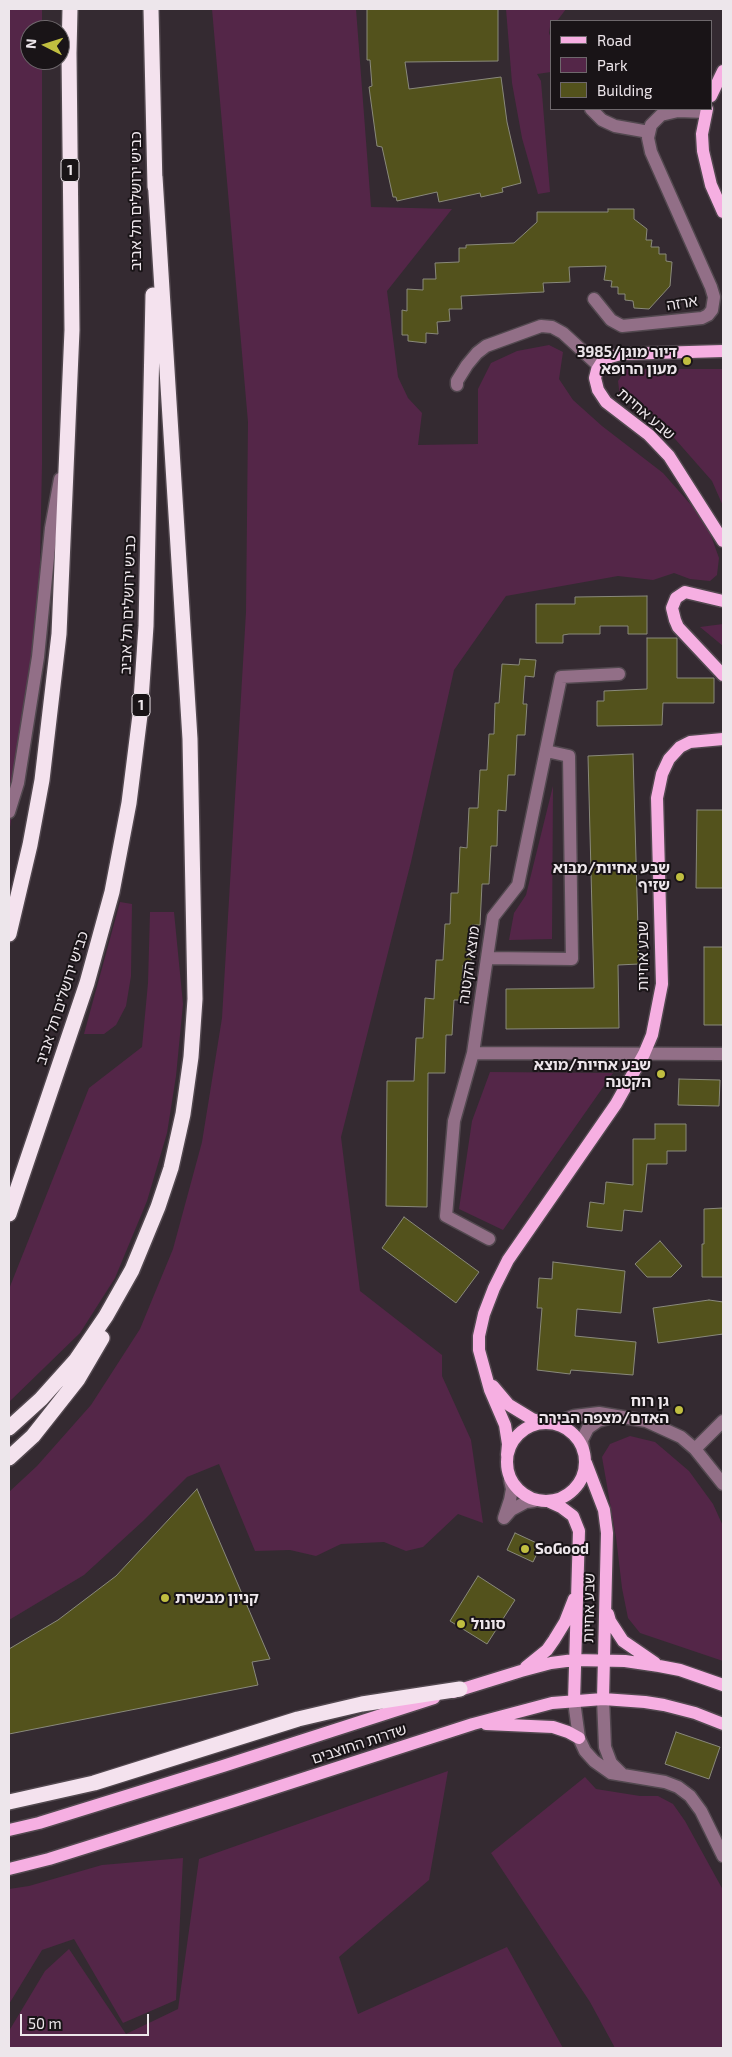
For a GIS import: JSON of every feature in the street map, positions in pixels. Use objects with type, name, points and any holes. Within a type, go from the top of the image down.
[{"type":"highway","name":"1","points":[[9,934],[30,845],[42,780],[52,710],[60,625],[70,430],[72,330],[70,9]]},
{"type":"highway","name":"כביש ירושלים תל אביב","points":[[9,1214],[87,983],[112,892],[129,803],[140,715],[146,617],[155,178],[151,9]]},
{"type":"highway","points":[[9,1458],[33,1436],[78,1379],[114,1318],[139,1261],[170,1168],[183,1114],[191,1057],[194,999],[190,739],[155,178]]},
{"type":"highway","points":[[9,1428],[41,1399],[76,1360],[106,1316],[132,1270],[148,1235]]},
{"type":"highway","points":[[9,1802],[94,1783],[298,1720],[362,1704],[460,1689]]},
{"type":"main road","points":[[712,94],[723,71]]},
{"type":"main road","points":[[706,111],[702,134],[706,168],[723,212]]},
{"type":"main road","points":[[599,366],[610,357],[626,353],[723,351]]},
{"type":"main road","name":"שבע אחיות","points":[[599,366],[596,382],[602,398],[649,435],[668,456],[723,541]]},
{"type":"main road","points":[[723,601],[693,592],[686,592],[676,598],[672,608],[678,627],[723,675]]},
{"type":"main road","name":"שבע אחיות","points":[[507,1455],[508,1444],[505,1425],[486,1376],[479,1350],[479,1336],[484,1314],[508,1260],[616,1104],[644,1054],[652,1035],[662,984],[657,798],[662,774],[669,758],[680,747],[690,742],[723,739]]},
{"type":"main road","name":"שבע אחיות","points":[[486,1376],[509,1405],[532,1419],[549,1423]]},
{"type":"main road","points":[[549,1423],[565,1428],[576,1436],[584,1454],[585,1470],[576,1488],[568,1495],[550,1502],[534,1501],[520,1492],[510,1480],[506,1464],[507,1455],[516,1436],[530,1426],[549,1423]]},
{"type":"main road","name":"שבע אחיות","points":[[584,1454],[589,1475],[604,1510],[607,1533],[604,1699]]},
{"type":"main road","name":"שבע אחיות","points":[[550,1502],[567,1511],[577,1524],[580,1542],[574,1660],[574,1701]]},
{"type":"main road","points":[[521,1671],[536,1660],[554,1640],[565,1622],[579,1587]]},
{"type":"main road","points":[[606,1609],[610,1621],[624,1640],[659,1666]]},
{"type":"main road","name":"שדרות החוצבים","points":[[9,1830],[186,1777],[460,1689],[551,1663],[574,1660],[625,1661],[680,1670],[723,1685]]},
{"type":"main road","name":"שדרות החוצבים","points":[[9,1869],[49,1859],[525,1709],[574,1701],[604,1699],[664,1705],[723,1724]]},
{"type":"main road","points":[[473,1724],[553,1727],[579,1738]]},
{"type":"street","points":[[592,110],[602,120],[615,126],[649,132],[655,120],[669,112],[706,111]]},
{"type":"street","name":"ארזה","points":[[594,299],[611,320],[626,326],[702,318],[710,313],[714,306],[711,287],[651,152],[648,138],[649,132]]},
{"type":"street","points":[[457,385],[467,365],[481,349],[496,341],[541,326],[552,327],[563,333],[599,366]]},
{"type":"street","points":[[9,812],[18,783],[38,657],[51,528],[70,430]]},
{"type":"street","name":"מוצא הקטנה","points":[[490,1239],[446,1216],[454,1121],[473,1054],[492,917],[518,885],[561,677],[619,674]]},
{"type":"street","points":[[487,958],[572,959],[569,756],[546,751]]},
{"type":"street","points":[[473,1054],[723,1054]]},
{"type":"street","points":[[549,1423],[587,1414],[604,1413],[646,1422],[666,1429],[681,1437],[694,1449],[723,1484]]},
{"type":"street","points":[[584,1454],[582,1440],[588,1428],[598,1421],[612,1417],[626,1417]]},
{"type":"street","points":[[694,1449],[723,1421]]},
{"type":"street","points":[[510,1480],[511,1494],[504,1518],[511,1510],[526,1502],[534,1501]]},
{"type":"street","points":[[604,1699],[604,1733],[608,1758],[615,1769],[624,1776]]},
{"type":"street","points":[[574,1701],[579,1738],[585,1751],[594,1761],[611,1773],[665,1782],[678,1787],[690,1796],[701,1811],[723,1856]]},
{"type":"green space","points":[[9,9],[42,9],[42,20],[20,20],[20,70],[42,70],[42,465],[38,657],[9,833]]},
{"type":"green space","points":[[212,9],[356,9],[371,207],[452,209],[387,291],[398,377],[408,398],[422,413],[418,445],[478,444],[478,389],[491,363],[517,351],[549,345],[563,352],[559,379],[573,400],[602,426],[663,473],[706,522],[719,558],[717,575],[710,581],[690,579],[674,573],[653,580],[618,576],[506,596],[454,670],[411,862],[341,1137],[360,1291],[442,1355],[442,1376],[471,1440],[483,1523],[458,1514],[423,1547],[406,1551],[384,1542],[341,1544],[316,1556],[290,1550],[255,1551],[219,1464],[187,1477],[143,1521],[84,1575],[9,1620],[9,1492],[37,1466],[91,1405],[140,1329],[173,1249],[202,1142],[222,1018],[246,612],[248,422]]},
{"type":"green space","points":[[506,9],[566,9],[558,20],[550,20],[550,72],[537,74],[541,81],[550,192],[538,194],[522,138],[512,83]]},
{"type":"green space","points":[[626,369],[723,369],[723,506],[712,481],[654,415],[620,397],[618,381]]},
{"type":"green space","points":[[723,624],[723,646],[700,627]]},
{"type":"green space","points":[[553,786],[552,939],[509,940],[514,913],[526,895]]},
{"type":"green space","points":[[120,902],[132,904],[131,976],[126,1006],[116,1025],[104,1034],[84,1034]]},
{"type":"green space","points":[[150,912],[174,912],[183,1004],[176,1076],[167,1133],[147,1201],[115,1278],[80,1333],[9,1402],[9,1289],[89,1088],[142,1047],[148,983]]},
{"type":"green space","points":[[490,1072],[613,1073],[503,1230],[459,1209],[472,1121]]},
{"type":"green space","points":[[630,1436],[655,1442],[689,1471],[713,1504],[723,1526],[723,1661],[640,1633],[628,1618],[602,1457],[610,1444]]},
{"type":"green space","points":[[448,1771],[429,1880],[339,1957],[358,2014],[507,1947],[563,2048],[9,2048],[9,2031],[45,1971],[69,1949],[126,2034],[178,2009],[199,1859]]},
{"type":"green space","points":[[585,1777],[596,1789],[640,1796],[658,1796],[673,1804],[685,1821],[723,1890],[723,2048],[615,2048],[590,2002],[491,1853]]},
{"type":"green space","points":[[183,1858],[176,2000],[123,2023],[74,1939],[42,1950],[9,2004],[9,1889],[29,1886],[102,1865]]},
{"type":"building","points":[[367,9],[498,9],[498,61],[405,62],[409,89],[501,77],[507,122],[521,183],[502,188],[503,192],[481,197],[480,193],[439,202],[437,192],[397,201],[396,197],[393,197],[382,147],[377,146],[369,87],[372,86],[370,60],[367,60]]},
{"type":"building","points":[[608,209],[634,209],[634,219],[647,229],[646,240],[652,240],[651,247],[659,247],[659,254],[666,254],[666,261],[672,262],[670,286],[649,309],[634,308],[633,301],[625,300],[625,294],[618,294],[618,287],[611,287],[612,281],[604,280],[606,266],[569,267],[570,282],[543,283],[544,292],[461,296],[462,309],[449,309],[450,321],[437,322],[438,334],[426,333],[426,343],[408,341],[408,335],[402,335],[402,310],[407,311],[407,289],[423,290],[423,279],[436,279],[435,263],[459,262],[459,248],[466,248],[466,245],[514,243],[537,222],[537,212],[608,212]]},
{"type":"building","points":[[647,596],[647,634],[628,634],[628,626],[600,626],[600,634],[569,634],[563,635],[563,643],[536,643],[536,604],[575,604],[575,597]]},
{"type":"building","points":[[647,638],[677,638],[677,678],[714,678],[714,703],[663,703],[662,725],[597,726],[597,701],[604,701],[604,691],[647,689]]},
{"type":"building","points":[[520,659],[536,660],[534,677],[525,676],[523,704],[527,704],[525,735],[517,735],[515,775],[508,775],[506,811],[498,810],[497,846],[491,846],[489,884],[482,884],[480,925],[472,925],[471,965],[463,965],[461,1000],[454,1000],[452,1035],[446,1035],[445,1073],[428,1073],[427,1207],[386,1206],[387,1081],[414,1081],[416,1038],[423,1038],[425,998],[434,999],[436,960],[443,960],[445,924],[450,924],[451,893],[458,893],[460,847],[467,848],[469,808],[478,808],[480,770],[487,770],[489,734],[494,734],[495,703],[499,703],[502,664],[519,665]]},
{"type":"building","points":[[633,754],[639,964],[618,965],[619,1028],[506,1029],[506,989],[594,988],[588,756]]},
{"type":"building","points":[[697,810],[723,810],[723,888],[696,888]]},
{"type":"building","points":[[704,947],[723,947],[723,1025],[704,1025]]},
{"type":"building","points":[[679,1079],[720,1080],[719,1106],[678,1105]]},
{"type":"building","points":[[655,1124],[686,1124],[686,1151],[667,1151],[667,1164],[647,1164],[642,1212],[624,1210],[622,1231],[587,1227],[590,1202],[604,1204],[606,1182],[633,1185],[633,1139],[655,1139]]},
{"type":"building","points":[[723,1208],[723,1277],[702,1277],[704,1209]]},
{"type":"building","points":[[404,1217],[479,1272],[456,1303],[382,1248]]},
{"type":"building","points":[[660,1241],[682,1266],[671,1277],[647,1277],[635,1264]]},
{"type":"building","points":[[553,1262],[625,1271],[621,1313],[577,1309],[575,1336],[636,1342],[633,1375],[571,1370],[570,1374],[537,1370],[542,1308],[537,1308],[539,1278],[552,1279]]},
{"type":"building","points":[[709,1300],[723,1302],[723,1334],[658,1343],[653,1308]]},
{"type":"building","name":"קניון מבשרת","points":[[197,1489],[270,1659],[252,1662],[258,1685],[9,1734],[9,1649],[58,1620],[116,1576]]},
{"type":"building","points":[[515,1533],[541,1545],[533,1562],[507,1550]]},
{"type":"building","points":[[478,1576],[515,1600],[487,1644],[450,1621]]},
{"type":"building","points":[[676,1732],[720,1747],[709,1779],[665,1764]]},
{"type":"place","name":"3985/דיור מוגן מעון הרופא","points":[[687,361]]},
{"type":"place","name":"שבע אחיות/מבוא שזיף","points":[[680,877]]},
{"type":"place","name":"שבע אחיות/מוצא הקטנה","points":[[661,1074]]},
{"type":"place","name":"גן רוח האדם/מצפה הבירה","points":[[679,1410]]},
{"type":"place","name":"SoGood","points":[[525,1549]]},
{"type":"place","name":"קניון מבשרת","points":[[165,1598]]},
{"type":"place","name":"סונול","points":[[461,1624]]}]
